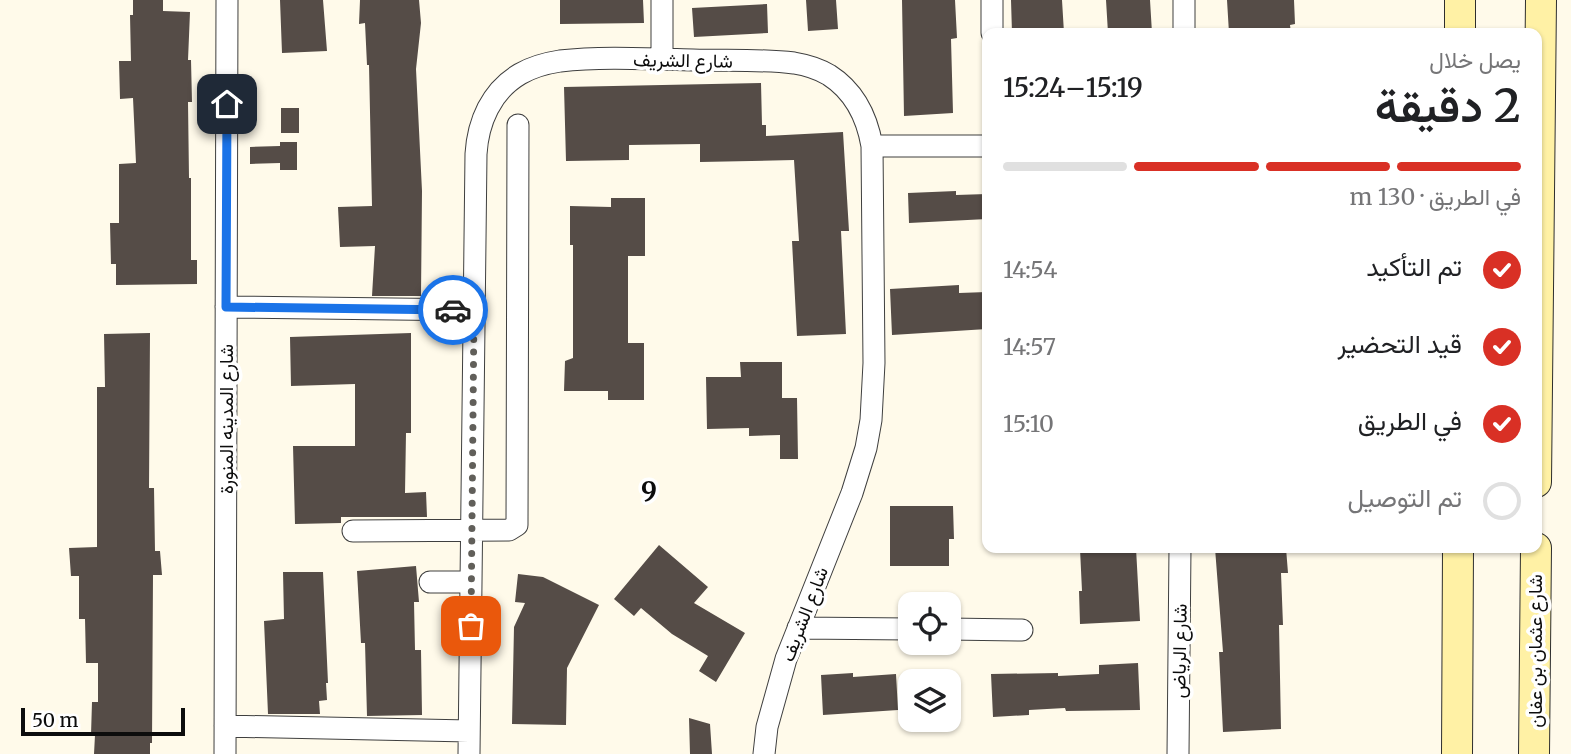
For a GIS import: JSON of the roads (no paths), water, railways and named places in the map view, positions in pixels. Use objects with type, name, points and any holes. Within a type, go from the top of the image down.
[{"type":"main road","points":[[1460,0],[1460,28]]},
{"type":"main road","points":[[1541,0],[1541,28]]},
{"type":"main road","points":[[1457,754],[1458,553]]},
{"type":"main road","name":"شارع عثمان بن عفان","points":[[1534,754],[1536,553]]},
{"type":"street","name":"شارع المدينه المنورة","points":[[225,754],[227,0]]},
{"type":"street","points":[[662,0],[662,60]]},
{"type":"street","points":[[992,0],[992,28]]},
{"type":"street","points":[[1184,0],[1184,28]]},
{"type":"street","name":"شارع الشريف","points":[[469,754],[477,138],[481,121],[497,94],[517,76],[547,64],[573,60],[662,60],[779,62],[813,68],[829,75],[855,99],[864,114],[872,146],[874,363],[871,420],[866,448],[852,493],[786,659],[770,714],[764,754]]},
{"type":"street","points":[[353,531],[509,530],[515,528],[518,521],[518,125]]},
{"type":"street","points":[[872,146],[982,146]]},
{"type":"street","points":[[226,307],[474,310]]},
{"type":"street","name":"شارع الرياض","points":[[1178,754],[1180,553]]},
{"type":"street","points":[[430,582],[471,582]]},
{"type":"street","points":[[798,628],[898,629]]},
{"type":"street","points":[[961,629],[1022,630]]},
{"type":"street","points":[[225,726],[469,731]]},
{"type":"district","name":"9","points":[[650,492]]}]
